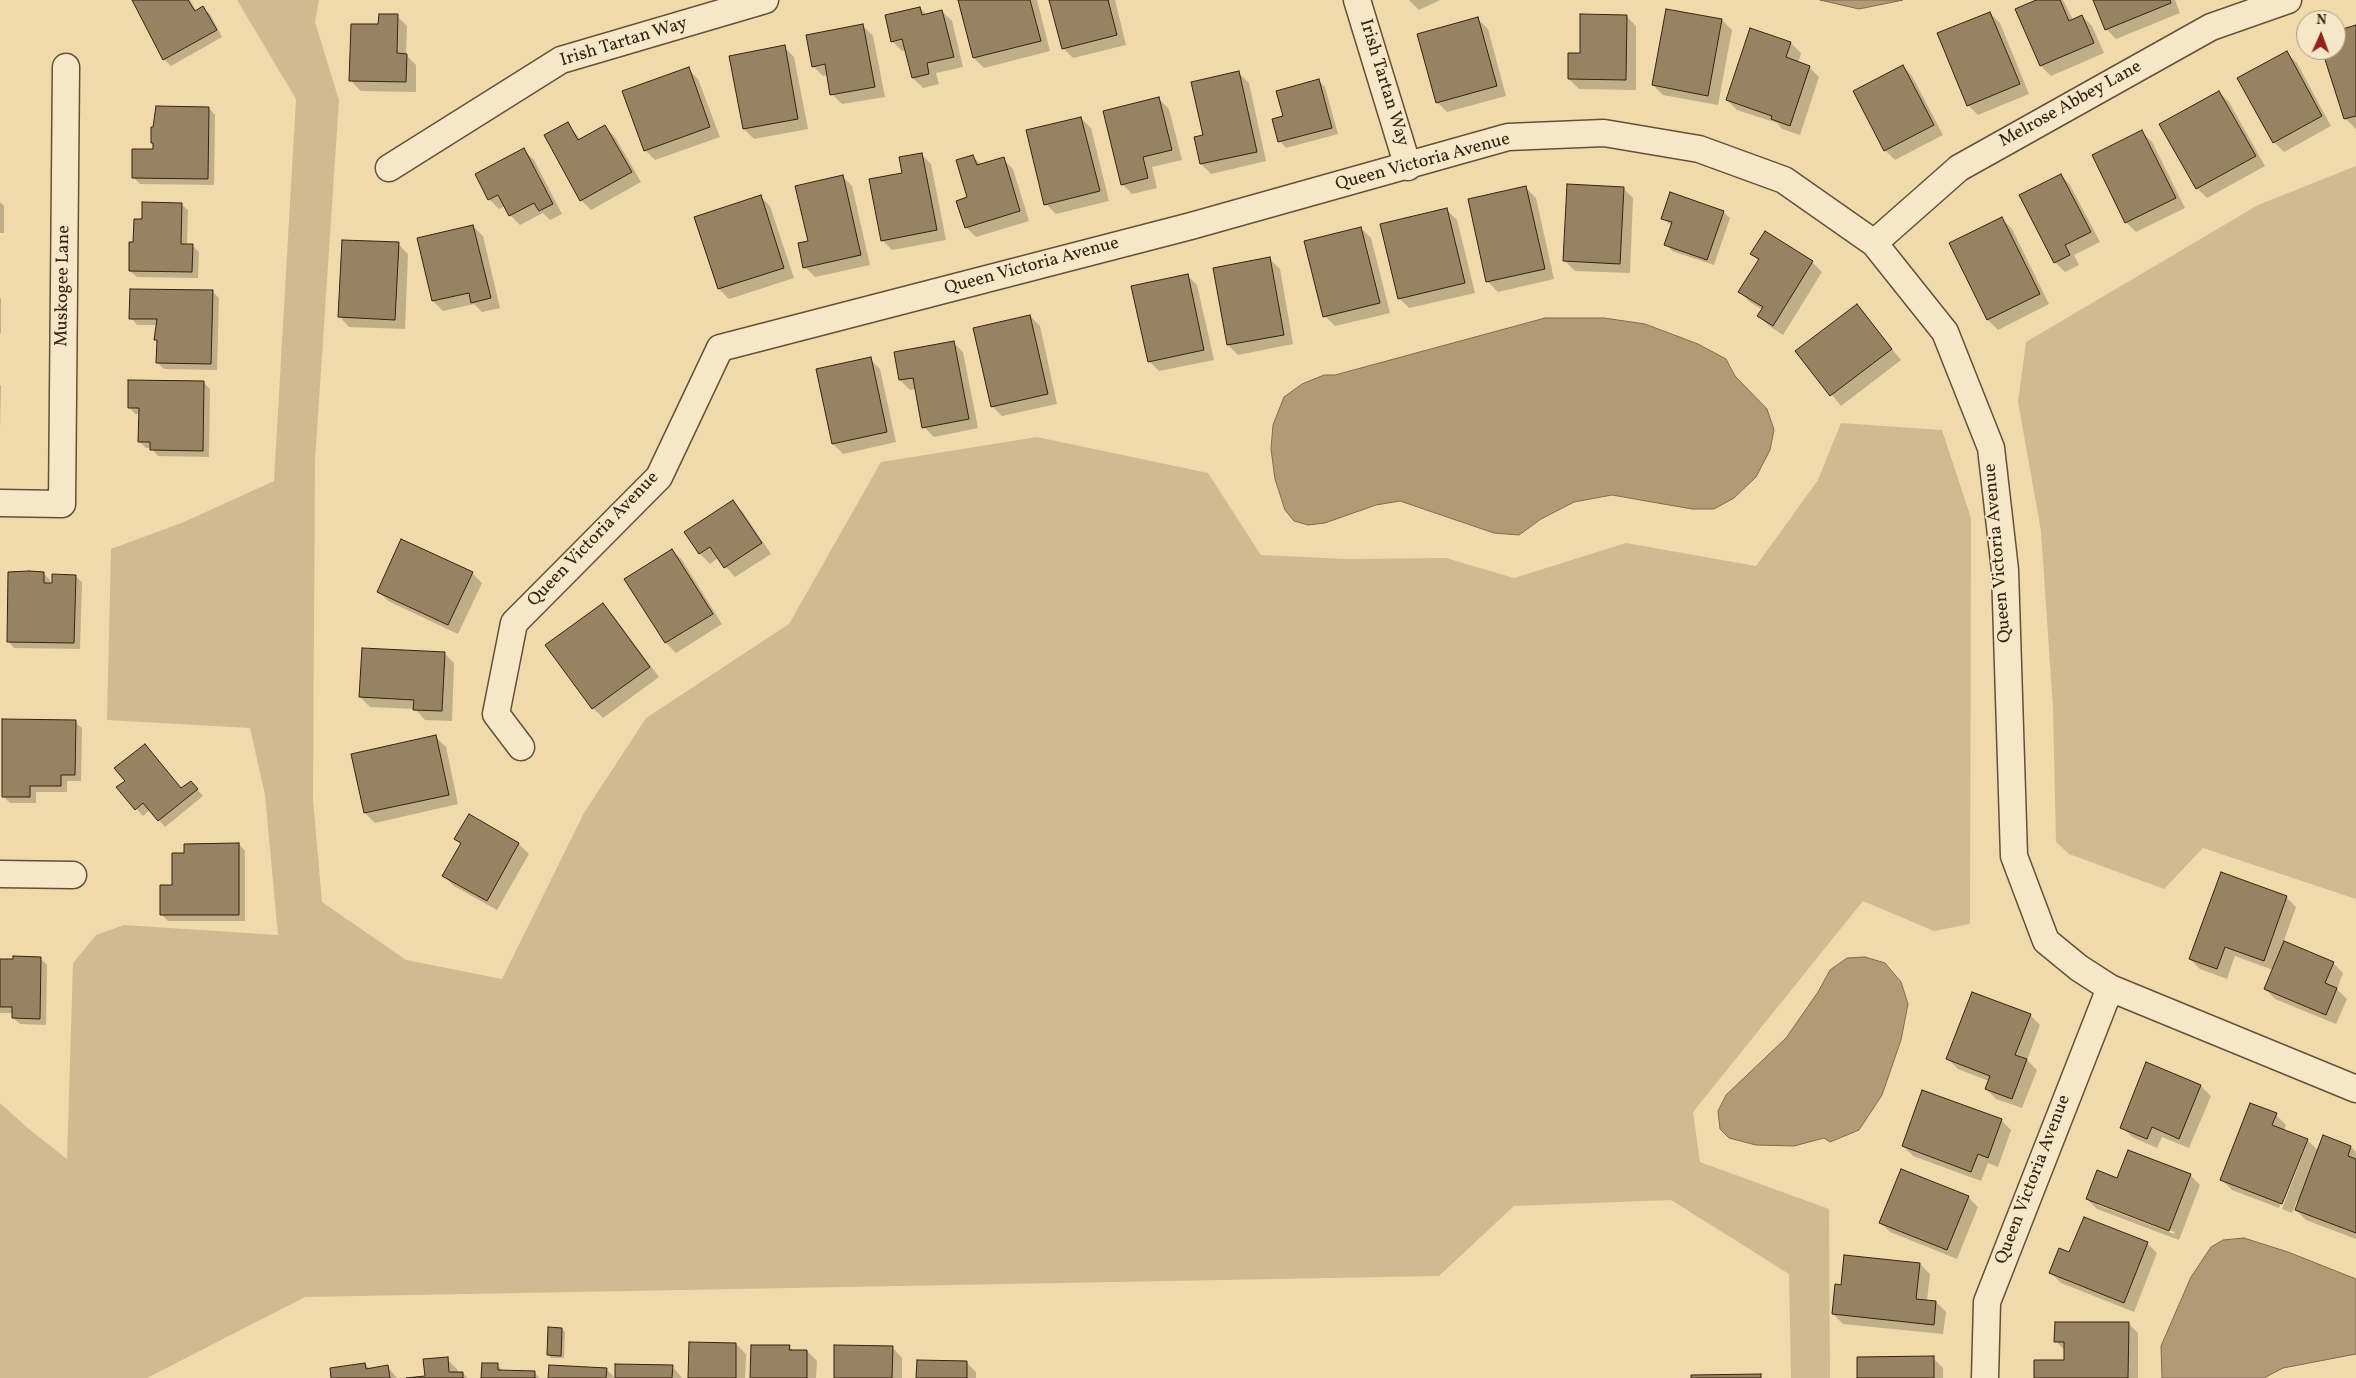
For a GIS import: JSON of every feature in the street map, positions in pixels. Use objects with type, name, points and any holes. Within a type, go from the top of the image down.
[{"type":"street","name":"Irish Tartan Way","points":[[389,168],[561,60],[765,0]]},
{"type":"street","name":"Irish Tartan Way","points":[[1357,0],[1408,167]]},
{"type":"street","name":"Melrose Abbey Lane","points":[[1874,243],[1960,168],[2211,27],[2288,0]]},
{"type":"street","name":"Muskogee Lane","points":[[0,504],[62,504],[66,67]]},
{"type":"street","name":"Queen Victoria Avenue","points":[[521,746],[496,714],[514,624],[658,477],[720,348],[1191,226],[1408,167],[1508,137],[1604,133],[1699,149],[1784,180],[1874,243],[1945,332],[1991,448],[2005,570],[2014,856],[2046,941],[2080,968],[2110,988],[2356,1088]]},
{"type":"street","points":[[0,874],[73,875]]},
{"type":"street","name":"Queen Victoria Avenue","points":[[1985,1378],[1987,1302],[2110,988]]},
{"type":"shaded area","points":[[237,0],[319,0],[315,22],[339,100],[315,461],[313,799],[322,902],[406,960],[502,979],[584,813],[646,718],[789,624],[881,462],[1037,437],[1208,473],[1261,555],[1347,559],[1446,558],[1514,578],[1626,543],[1756,566],[1818,480],[1841,423],[1942,430],[1971,518],[1970,924],[1934,931],[1863,901],[1693,1112],[1700,1162],[1829,1209],[1830,1378],[1791,1378],[1789,1274],[1671,1200],[1514,1206],[1439,1276],[305,1297],[147,1378],[0,1378],[0,1103],[67,1159],[73,963],[96,935],[124,925],[278,935],[265,795],[250,728],[107,720],[111,549],[184,522],[274,481],[296,99]]},
{"type":"shaded area","points":[[1820,0],[1903,0],[1859,9]]},
{"type":"shaded area","points":[[2356,166],[2356,899],[2203,848],[2164,889],[2069,854],[2056,842],[2053,709],[2041,531],[2018,402],[2026,342],[2258,205]]},
{"type":"shaded area","points":[[1545,318],[1604,318],[1645,324],[1698,344],[1726,359],[1735,376],[1767,409],[1774,430],[1770,450],[1756,477],[1734,498],[1714,509],[1692,509],[1612,495],[1574,502],[1541,519],[1519,535],[1494,533],[1400,501],[1376,505],[1325,523],[1308,525],[1294,521],[1285,510],[1275,479],[1271,449],[1273,425],[1284,397],[1302,384],[1324,375],[1335,375]]},
{"type":"shaded area","points":[[1865,957],[1885,963],[1901,982],[1908,1004],[1901,1040],[1882,1095],[1859,1130],[1830,1142],[1824,1138],[1794,1146],[1756,1145],[1729,1138],[1720,1129],[1718,1111],[1726,1095],[1786,1038],[1818,992],[1830,970],[1847,958]]},
{"type":"shaded area","points":[[2244,1238],[2288,1252],[2356,1279],[2356,1354],[2283,1368],[2264,1378],[2162,1378],[2161,1346],[2191,1277],[2211,1247],[2223,1240]]},
{"type":"building","points":[[132,0],[188,0],[195,11],[203,6],[217,30],[163,60]]},
{"type":"building","points":[[958,0],[1030,0],[1041,41],[973,58]]},
{"type":"building","points":[[1049,0],[1108,0],[1117,35],[1062,49]]},
{"type":"building","points":[[2036,0],[2060,0],[2069,21],[2082,15],[2094,43],[2040,66],[2015,9]]},
{"type":"building","points":[[2093,0],[2170,0],[2171,3],[2105,30]]},
{"type":"building","points":[[920,7],[922,15],[942,10],[954,57],[927,63],[929,74],[912,78],[902,39],[891,42],[885,15]]},
{"type":"building","points":[[1666,9],[1722,19],[1708,96],[1652,85]]},
{"type":"building","points":[[1990,12],[2020,84],[1967,106],[1937,33]]},
{"type":"building","points":[[379,14],[398,14],[397,53],[407,54],[406,82],[349,81],[351,24],[378,24]]},
{"type":"building","points":[[1580,14],[1627,15],[1626,80],[1568,79],[1568,53],[1580,53]]},
{"type":"building","points":[[1478,17],[1497,86],[1436,103],[1417,34]]},
{"type":"building","points":[[863,24],[875,87],[830,95],[825,64],[812,67],[806,35]]},
{"type":"building","points":[[2356,25],[2356,116],[2344,119],[2325,60],[2346,60],[2346,28]]},
{"type":"building","points":[[1750,28],[1791,42],[1786,57],[1810,66],[1790,126],[1771,119],[1772,116],[1726,100]]},
{"type":"building","points":[[785,45],[798,119],[743,129],[729,56]]},
{"type":"building","points":[[2287,51],[2322,116],[2273,143],[2237,78]]},
{"type":"building","points":[[1903,65],[1934,125],[1884,151],[1853,91]]},
{"type":"building","points":[[689,67],[710,127],[644,151],[622,91]]},
{"type":"building","points":[[1239,71],[1257,152],[1200,164],[1194,137],[1203,135],[1191,82]]},
{"type":"building","points":[[1319,79],[1332,128],[1278,142],[1272,119],[1283,116],[1276,91]]},
{"type":"building","points":[[2219,91],[2256,156],[2196,189],[2159,124]]},
{"type":"building","points":[[1159,97],[1172,150],[1143,157],[1148,178],[1121,185],[1103,111]]},
{"type":"building","points":[[156,106],[209,107],[208,179],[132,178],[132,149],[153,149],[151,127],[153,127]]},
{"type":"building","points":[[1081,117],[1100,191],[1044,205],[1026,130]]},
{"type":"building","points":[[568,122],[578,140],[605,125],[632,172],[580,201],[544,135]]},
{"type":"building","points":[[2142,130],[2176,198],[2125,223],[2092,155]]},
{"type":"building","points":[[524,148],[553,204],[539,211],[534,203],[509,216],[498,195],[488,200],[475,174]]},
{"type":"building","points":[[922,153],[937,230],[881,241],[869,179],[902,173],[899,157]]},
{"type":"building","points":[[973,155],[977,165],[1004,157],[1020,211],[965,228],[956,201],[967,197],[956,160]]},
{"type":"building","points":[[2061,174],[2091,232],[2065,245],[2070,255],[2054,263],[2019,195]]},
{"type":"building","points":[[843,175],[861,255],[803,268],[798,243],[808,241],[795,186]]},
{"type":"building","points":[[1567,184],[1624,187],[1620,264],[1563,261]]},
{"type":"building","points":[[1526,186],[1545,269],[1486,282],[1468,199]]},
{"type":"building","points":[[1670,192],[1724,211],[1707,260],[1664,245],[1672,222],[1661,219]]},
{"type":"building","points":[[761,195],[784,268],[718,289],[694,217]]},
{"type":"building","points":[[142,202],[182,203],[181,244],[193,244],[192,272],[129,271],[129,242],[133,242],[134,219],[142,219]]},
{"type":"building","points":[[1447,208],[1465,283],[1398,299],[1380,224]]},
{"type":"building","points":[[2002,217],[2040,294],[1987,320],[1949,243]]},
{"type":"building","points":[[473,225],[491,298],[471,303],[469,293],[432,301],[417,238]]},
{"type":"building","points":[[1361,227],[1380,303],[1323,317],[1304,241]]},
{"type":"building","points":[[1765,231],[1813,261],[1773,326],[1757,316],[1763,307],[1738,292],[1759,259],[1750,254]]},
{"type":"building","points":[[342,240],[399,242],[395,320],[338,317]]},
{"type":"building","points":[[1270,257],[1284,335],[1227,345],[1213,268]]},
{"type":"building","points":[[1188,274],[1204,350],[1148,362],[1131,286]]},
{"type":"building","points":[[130,289],[213,290],[211,364],[156,363],[157,340],[154,340],[157,319],[129,319]]},
{"type":"building","points":[[1857,304],[1892,349],[1830,396],[1795,351]]},
{"type":"building","points":[[1030,315],[1048,394],[991,407],[973,328]]},
{"type":"building","points":[[954,341],[969,419],[922,428],[913,378],[899,380],[894,352]]},
{"type":"building","points":[[871,357],[887,432],[832,444],[816,369]]},
{"type":"building","points":[[128,380],[204,381],[203,451],[150,450],[150,442],[138,442],[139,408],[128,408]]},
{"type":"building","points":[[733,500],[762,543],[724,568],[710,547],[699,554],[684,532]]},
{"type":"building","points":[[401,539],[473,572],[448,625],[377,592]]},
{"type":"building","points":[[672,549],[713,614],[665,643],[624,579]]},
{"type":"building","points":[[8,572],[44,572],[44,583],[52,583],[52,574],[76,575],[74,643],[7,642]]},
{"type":"building","points":[[603,603],[650,667],[592,709],[545,645]]},
{"type":"building","points":[[362,648],[445,652],[442,711],[413,710],[414,700],[359,697]]},
{"type":"building","points":[[2,719],[76,720],[75,775],[61,775],[61,786],[30,786],[30,797],[2,797]]},
{"type":"building","points":[[436,735],[449,795],[364,813],[351,754]]},
{"type":"building","points":[[145,744],[181,788],[191,781],[198,789],[158,821],[143,803],[135,810],[116,787],[125,781],[114,768]]},
{"type":"building","points":[[469,814],[519,843],[487,901],[442,876],[461,843],[454,839]]},
{"type":"building","points":[[239,843],[239,915],[160,915],[160,885],[172,885],[172,853],[184,853],[184,844]]},
{"type":"building","points":[[2221,872],[2287,896],[2264,961],[2225,947],[2217,969],[2189,959]]},
{"type":"building","points":[[2284,941],[2334,962],[2325,983],[2337,988],[2326,1015],[2264,989]]},
{"type":"building","points":[[13,956],[41,957],[40,1019],[12,1018],[12,1007],[0,1007],[0,959],[13,959]]},
{"type":"building","points":[[1972,992],[2031,1014],[2015,1055],[2027,1059],[2012,1099],[1985,1089],[1990,1076],[1946,1059]]},
{"type":"building","points":[[2146,1062],[2201,1085],[2179,1139],[2152,1127],[2147,1139],[2120,1128]]},
{"type":"building","points":[[1922,1090],[2002,1119],[1988,1158],[1978,1154],[1971,1172],[1902,1146]]},
{"type":"building","points":[[2250,1103],[2277,1113],[2272,1125],[2308,1139],[2282,1204],[2220,1180]]},
{"type":"building","points":[[2323,1135],[2351,1146],[2348,1156],[2356,1159],[2356,1233],[2295,1210]]},
{"type":"building","points":[[2128,1150],[2191,1174],[2169,1231],[2086,1199],[2097,1170],[2117,1178]]},
{"type":"building","points":[[1901,1169],[1969,1196],[1947,1250],[1879,1223]]},
{"type":"building","points":[[2084,1217],[2148,1242],[2124,1303],[2049,1273],[2059,1248],[2069,1252]]},
{"type":"building","points":[[1844,1255],[1920,1263],[1916,1299],[1936,1301],[1934,1325],[1832,1314],[1835,1284],[1841,1285]]},
{"type":"building","points":[[2055,1322],[2129,1322],[2128,1378],[2034,1378],[2034,1360],[2064,1360],[2064,1342],[2054,1342]]},
{"type":"building","points":[[548,1327],[562,1328],[561,1356],[547,1355]]},
{"type":"building","points":[[689,1342],[736,1343],[736,1378],[688,1378]]},
{"type":"building","points":[[751,1345],[790,1345],[789,1350],[807,1350],[807,1378],[750,1378]]},
{"type":"building","points":[[834,1345],[893,1346],[892,1378],[834,1378]]},
{"type":"building","points":[[1934,1356],[1934,1378],[1857,1378],[1857,1357]]},
{"type":"building","points":[[448,1357],[449,1372],[463,1372],[463,1378],[406,1378],[425,1376],[423,1359]]},
{"type":"building","points":[[917,1360],[967,1361],[967,1378],[916,1378]]},
{"type":"building","points":[[365,1363],[366,1369],[388,1365],[390,1378],[331,1378],[330,1368]]},
{"type":"building","points":[[482,1363],[498,1363],[498,1370],[535,1371],[535,1378],[481,1378]]},
{"type":"building","points":[[615,1364],[673,1365],[672,1378],[615,1378]]},
{"type":"building","points":[[549,1365],[607,1368],[606,1378],[548,1378]]},
{"type":"building","points":[[1761,1374],[1761,1378],[1691,1378],[1691,1375]]}]
